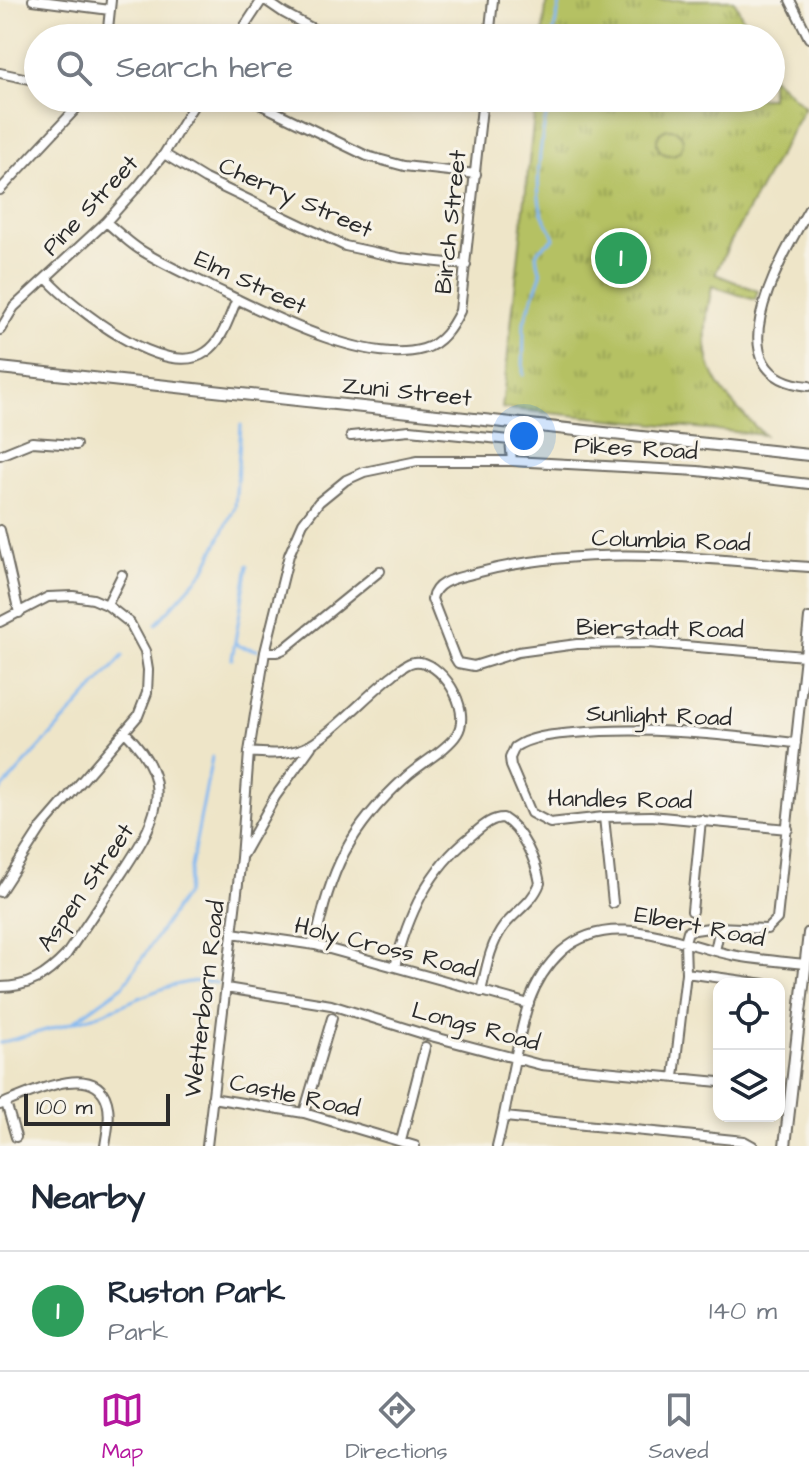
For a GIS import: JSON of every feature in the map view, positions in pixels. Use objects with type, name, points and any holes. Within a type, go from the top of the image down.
[{"type":"street","points":[[33,0],[110,10]]},
{"type":"street","points":[[108,24],[111,0]]},
{"type":"street","points":[[247,24],[264,0],[306,24]]},
{"type":"street","points":[[490,24],[493,0]]},
{"type":"street","points":[[790,0],[809,38]]},
{"type":"street","points":[[0,73],[24,78]]},
{"type":"street","points":[[2,185],[70,112]]},
{"type":"street","name":"Pine Street","points":[[0,330],[14,307],[106,222],[164,154],[190,112]]},
{"type":"street","points":[[276,112],[367,156],[404,166],[476,174]]},
{"type":"street","name":"Birch Street","points":[[392,351],[424,349],[445,336],[460,311],[482,112]]},
{"type":"street","name":"Cherry Street","points":[[164,154],[205,179],[345,246],[401,258],[466,265]]},
{"type":"street","points":[[805,385],[787,382],[768,369],[759,350],[758,332],[762,307],[773,276],[809,209]]},
{"type":"street","name":"Elm Street","points":[[106,222],[154,258],[237,299],[322,337],[392,351]]},
{"type":"street","points":[[47,279],[64,298],[91,318],[170,359],[193,358],[211,349],[237,299]]},
{"type":"street","name":"Zuni Street","points":[[0,368],[809,455]]},
{"type":"street","points":[[351,436],[410,430],[510,440],[512,461]]},
{"type":"street","points":[[0,455],[32,442],[76,445]]},
{"type":"street","name":"Pikes Road","points":[[271,626],[289,555],[303,523],[319,502],[346,480],[364,472],[406,463],[512,461],[698,471],[809,484]]},
{"type":"street","points":[[0,530],[19,613]]},
{"type":"street","name":"Columbia Road","points":[[443,629],[432,605],[432,595],[438,586],[516,564],[621,554],[809,567]]},
{"type":"street","points":[[265,652],[284,649],[380,571]]},
{"type":"street","points":[[107,605],[122,575]]},
{"type":"street","points":[[0,622],[40,600],[64,595],[93,599],[124,617],[136,631],[147,662],[147,693],[138,716],[42,827],[0,892]]},
{"type":"street","points":[[674,1077],[688,931],[720,927],[767,929],[775,924],[788,829],[809,618]]},
{"type":"street","name":"Wetterborn Road","points":[[207,1146],[241,858],[249,752],[271,626]]},
{"type":"street","name":"Bierstadt Road","points":[[443,629],[458,663],[467,666],[518,652],[577,644],[648,643],[805,656]]},
{"type":"street","name":"Wetterborn Road","points":[[241,858],[275,797],[314,743],[379,685],[411,662],[426,663],[438,671],[462,706],[463,719],[458,733],[394,788],[352,838],[330,881],[315,945]]},
{"type":"street","name":"Sunlight Road","points":[[518,784],[510,758],[515,747],[536,738],[561,734],[619,729],[661,730],[796,743]]},
{"type":"street","name":"Aspen Street","points":[[0,987],[33,982],[56,966],[147,835],[156,802],[154,776],[141,750],[125,732]]},
{"type":"street","points":[[249,752],[286,753],[314,743]]},
{"type":"street","name":"Handles Road","points":[[518,784],[531,813],[550,823],[651,816],[788,829]]},
{"type":"street","points":[[604,817],[613,903]]},
{"type":"street","points":[[395,967],[411,914],[425,885],[460,845],[496,818],[507,819],[537,870],[538,888],[497,937],[481,992]]},
{"type":"street","points":[[692,911],[701,820]]},
{"type":"street","points":[[715,951],[720,927]]},
{"type":"street","name":"Elbert Road","points":[[497,1146],[535,986],[554,959],[570,944],[593,933],[612,930],[685,942],[715,951],[805,964]]},
{"type":"street","name":"Holy Cross Road","points":[[232,933],[315,945],[529,1004]]},
{"type":"street","points":[[785,1146],[809,933]]},
{"type":"street","points":[[686,973],[722,978]]},
{"type":"street","name":"Longs Road","points":[[226,988],[331,1005],[541,1065],[713,1081]]},
{"type":"street","points":[[304,1113],[332,1018]]},
{"type":"street","points":[[401,1141],[425,1047]]},
{"type":"street","points":[[16,1137],[3,1104],[79,1080],[93,1084],[103,1092],[108,1105],[105,1146]]},
{"type":"street","name":"Castle Road","points":[[212,1098],[304,1113],[415,1146]]},
{"type":"street","points":[[505,1117],[744,1141],[753,1146]]},
{"type":"green space","points":[[547,0],[734,0],[745,24],[544,24]]},
{"type":"green space","points":[[785,89],[805,107],[715,274],[758,291],[755,300],[712,286],[707,312],[707,353],[711,370],[730,400],[764,435],[502,408],[534,112],[785,112]]},
{"type":"green space","points":[[670,129],[679,133],[683,142],[679,151],[670,155],[661,151],[657,142],[661,133]]},
{"type":"waterway","points":[[555,24],[561,0]]},
{"type":"waterway","points":[[523,375],[524,322],[541,274],[536,255],[539,249],[554,239],[541,210],[538,184],[548,112]]},
{"type":"waterway","points":[[156,624],[204,571],[235,507],[241,425]]},
{"type":"waterway","points":[[232,659],[248,565]]},
{"type":"waterway","points":[[235,642],[257,650]]},
{"type":"waterway","points":[[0,791],[123,656]]},
{"type":"waterway","points":[[74,1021],[124,985],[186,893],[212,757]]},
{"type":"waterway","points":[[0,1043],[97,1015],[171,986],[202,981],[217,983]]},
{"type":"place","name":"Ruston Park","points":[[621,258]]}]
